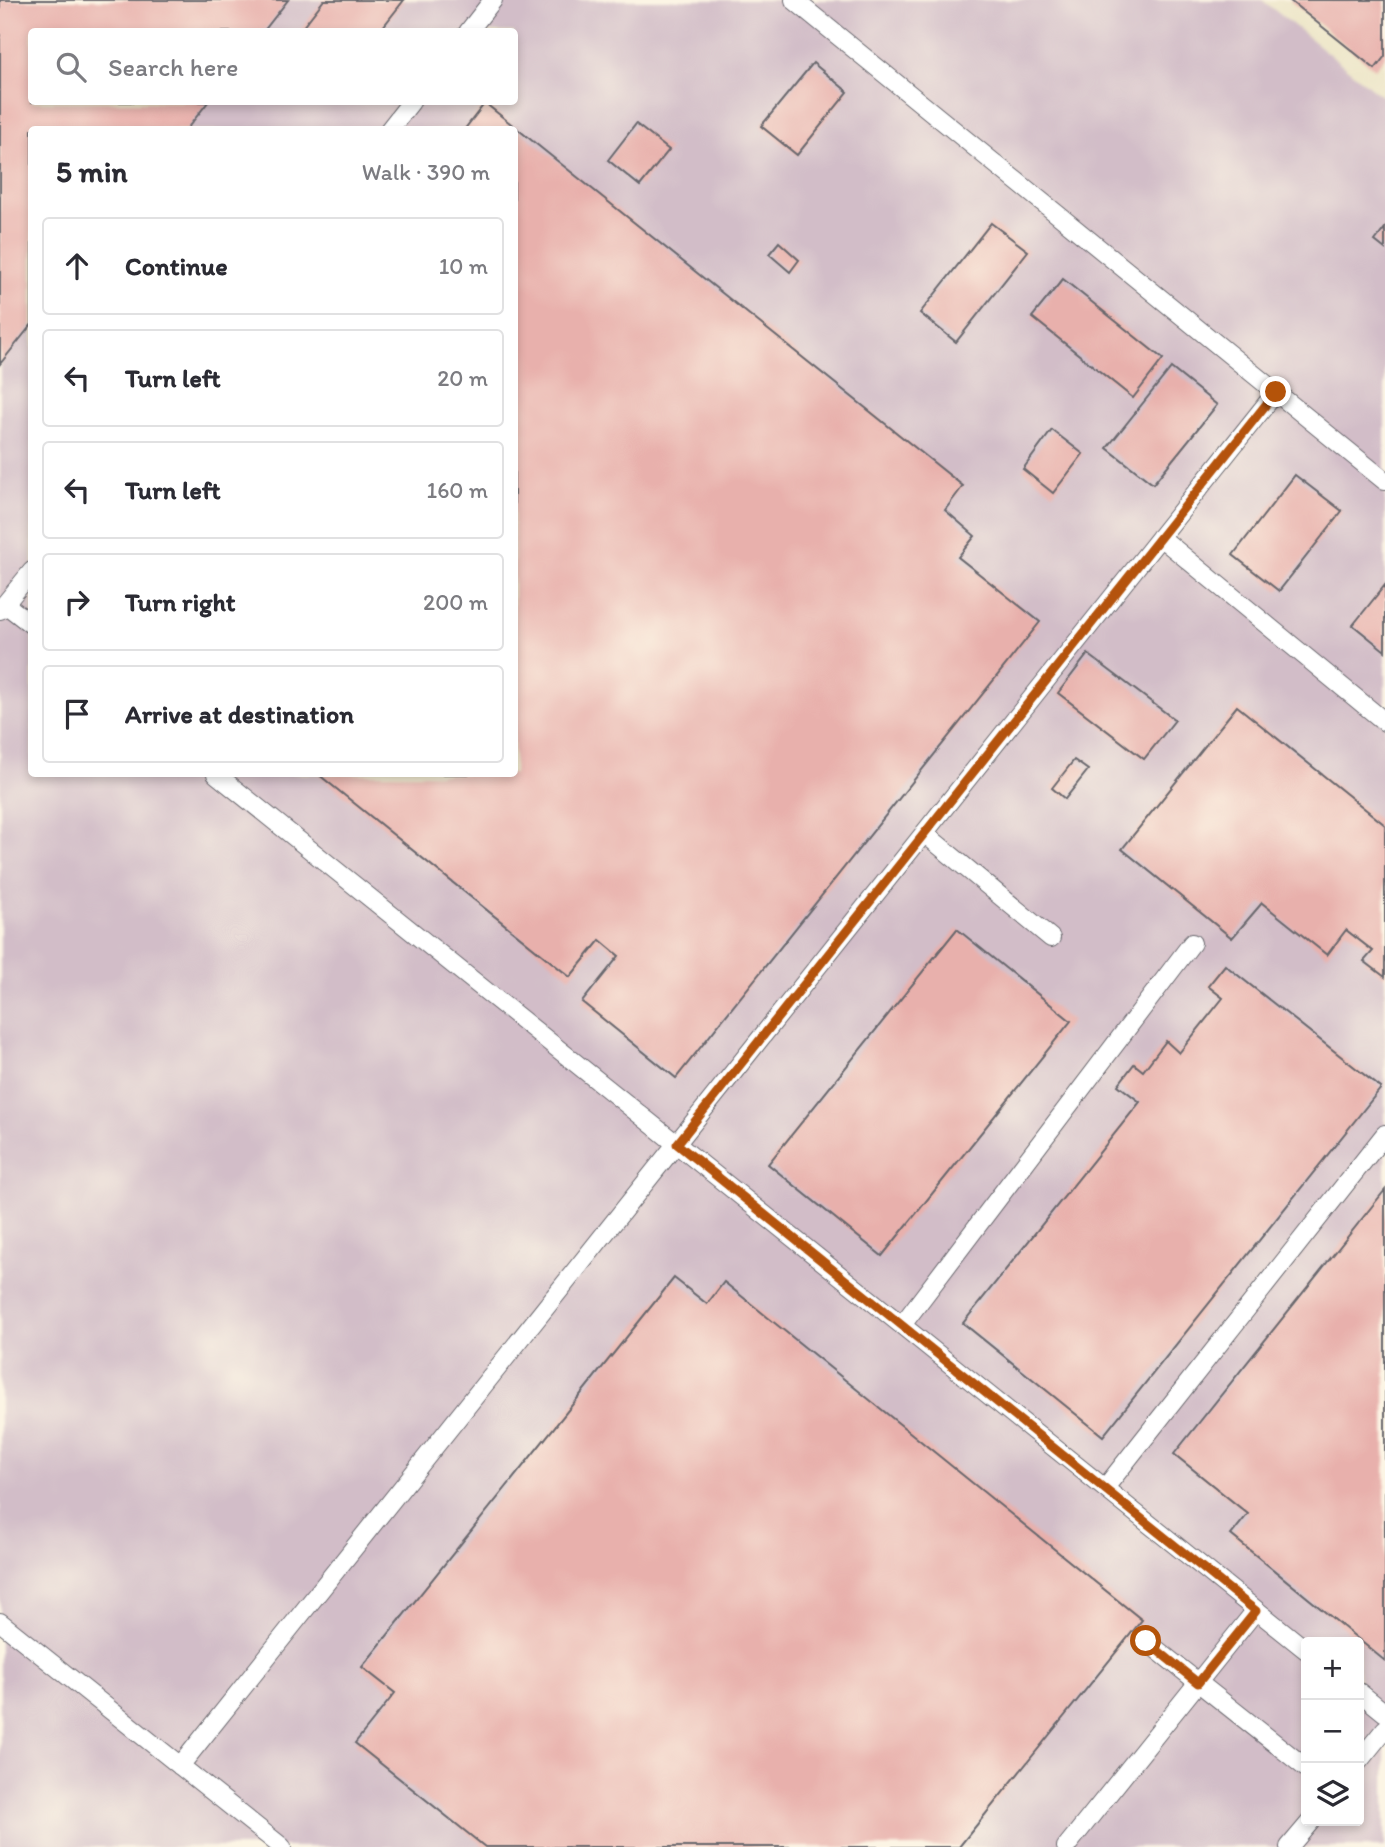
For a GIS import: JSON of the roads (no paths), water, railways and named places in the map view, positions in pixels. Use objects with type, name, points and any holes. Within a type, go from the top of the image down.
[{"type":"lane","points":[[471,28],[494,0]]},
{"type":"lane","points":[[794,0],[1385,481]]},
{"type":"lane","points":[[392,126],[409,105]]},
{"type":"lane","points":[[180,1766],[1276,392]]},
{"type":"lane","points":[[1160,537],[1385,722]]},
{"type":"lane","points":[[28,576],[3,607],[28,623]]},
{"type":"lane","points":[[220,777],[1301,1646]]},
{"type":"lane","points":[[924,833],[1051,938]]},
{"type":"lane","points":[[902,1325],[1192,943]]},
{"type":"lane","points":[[1105,1488],[1385,1134]]},
{"type":"lane","points":[[1066,1847],[1256,1611]]},
{"type":"lane","points":[[0,1622],[282,1847]]},
{"type":"lane","points":[[1146,1641],[1301,1764]]},
{"type":"lane","points":[[1364,1696],[1385,1713]]},
{"type":"lane","points":[[1364,1755],[1385,1729]]},
{"type":"lane","points":[[1289,1847],[1307,1826]]}]
